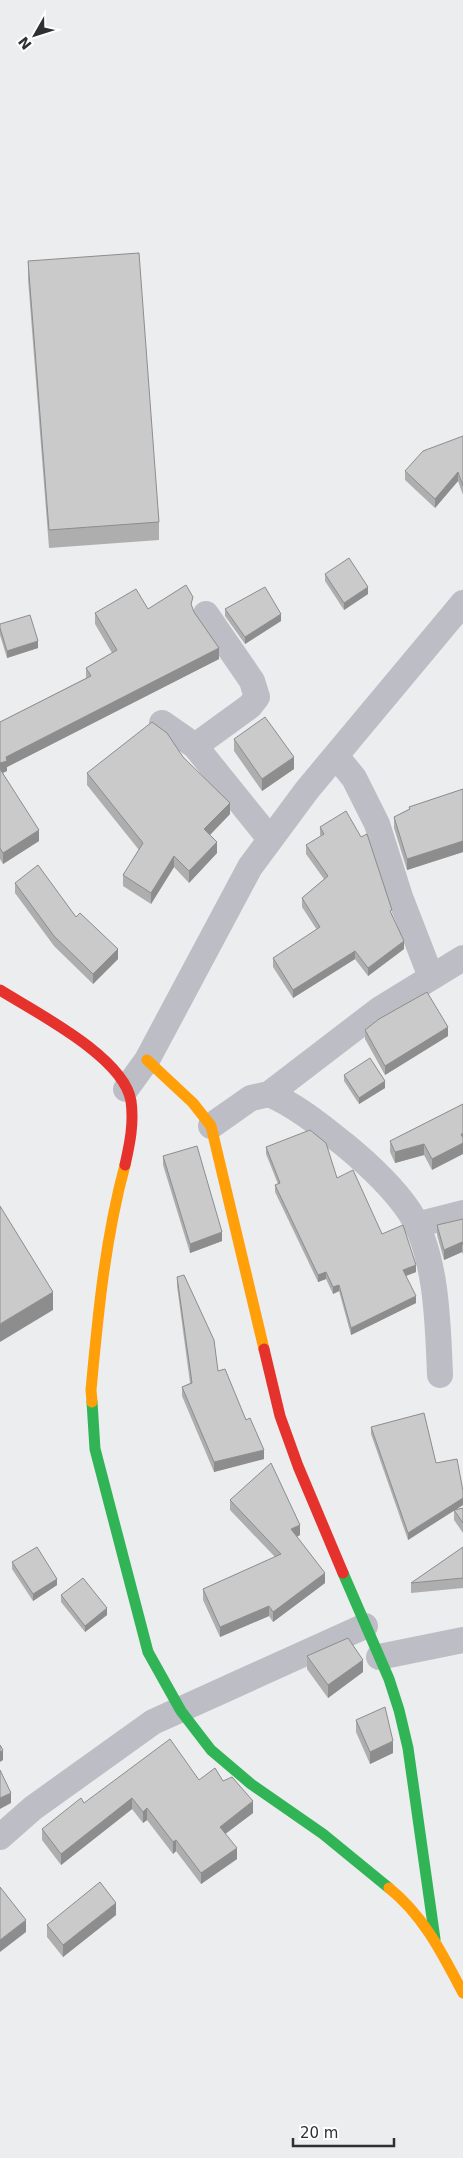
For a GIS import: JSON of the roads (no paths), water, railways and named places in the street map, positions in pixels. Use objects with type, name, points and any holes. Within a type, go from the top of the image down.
[{"type":"street","points":[[126,1089],[147,1060],[250,867],[307,790],[463,603]]},
{"type":"street","points":[[195,746],[250,706],[257,697],[252,681],[206,614]]},
{"type":"street","points":[[162,723],[195,746],[270,839]]},
{"type":"street","points":[[336,756],[354,778],[377,824],[400,897],[431,977]]},
{"type":"street","points":[[211,1126],[251,1098],[269,1094],[380,1009],[463,958]]},
{"type":"street","points":[[0,990],[85,1043],[116,1072],[131,1098],[132,1136],[117,1194],[100,1286],[91,1390],[96,1449],[148,1652],[181,1711],[211,1750],[251,1784],[322,1834],[405,1902],[435,1940],[463,1993]]},
{"type":"street","points":[[147,1060],[193,1102],[211,1126],[280,1416],[298,1466],[389,1679],[408,1748],[435,1940]]},
{"type":"street","points":[[269,1094],[324,1128],[357,1156],[398,1196],[416,1225],[433,1282],[438,1318],[440,1375]]},
{"type":"street","points":[[416,1225],[463,1213]]},
{"type":"street","points":[[0,1837],[33,1808],[153,1722],[181,1711],[365,1626]]},
{"type":"street","points":[[379,1657],[463,1640]]}]
